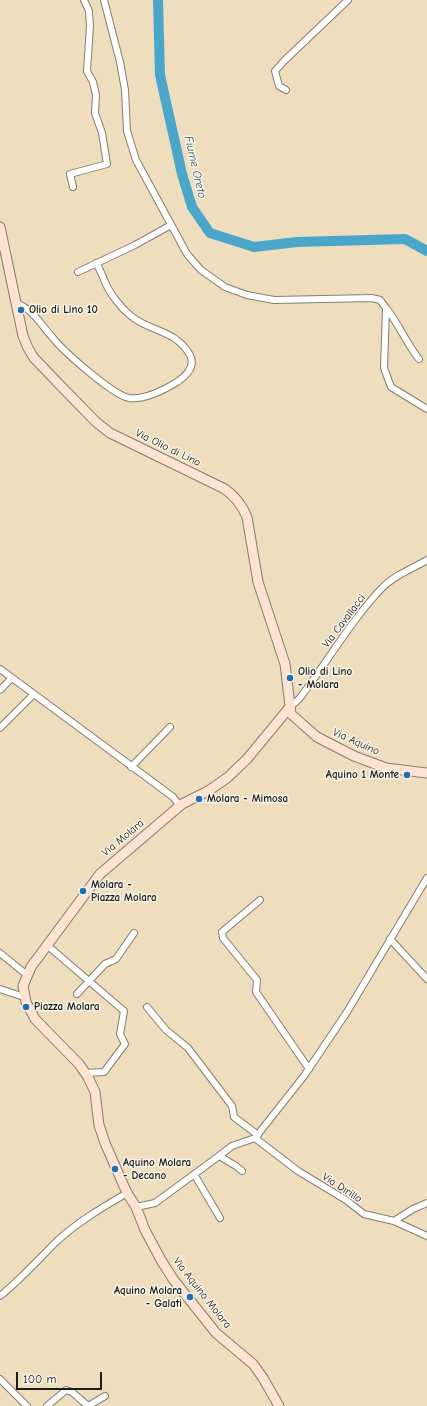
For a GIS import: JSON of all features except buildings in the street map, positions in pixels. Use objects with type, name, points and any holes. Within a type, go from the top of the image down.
[{"type":"street","points":[[73,187],[70,174],[108,164],[102,132],[95,113],[96,95],[93,82],[87,71],[90,26],[89,11],[84,0]]},
{"type":"street","points":[[104,0],[120,62],[125,90],[127,131],[136,160],[171,224],[192,259],[201,270],[225,287],[247,295],[274,300],[372,298],[380,300],[399,325],[410,348],[419,359]]},
{"type":"street","points":[[286,90],[279,86],[275,72],[285,60],[348,0]]},
{"type":"street","points":[[78,272],[135,245],[171,224]]},
{"type":"street","name":"Via Olio di Lino","points":[[0,227],[23,336],[31,353],[96,422],[110,433],[225,489],[244,509],[247,517],[258,582],[284,664],[289,708]]},
{"type":"street","points":[[16,303],[27,307],[53,339],[90,373],[128,398],[139,398],[156,392],[186,376],[191,369],[191,357],[183,346],[172,336],[153,327],[143,325],[130,315],[114,297],[96,263]]},
{"type":"street","points":[[386,308],[384,368],[391,387],[427,409]]},
{"type":"street","name":"Via Cavallacci","points":[[289,708],[299,699],[360,615],[383,587],[400,574],[427,560]]},
{"type":"street","points":[[0,669],[173,797],[180,806]]},
{"type":"street","points":[[0,690],[12,678]]},
{"type":"street","points":[[0,728],[34,694]]},
{"type":"street","name":"Via Aquino","points":[[289,708],[293,718],[317,737],[354,756],[386,768],[427,772]]},
{"type":"street","name":"Via Molara","points":[[24,997],[23,986],[31,967],[100,874],[180,806],[227,778],[247,759],[289,708]]},
{"type":"street","points":[[132,767],[170,727]]},
{"type":"street","points":[[136,1207],[155,1203],[232,1146],[257,1137],[330,1039],[427,878]]},
{"type":"street","points":[[260,900],[222,932],[223,938],[257,980],[256,992],[309,1069]]},
{"type":"street","points":[[77,994],[105,964],[116,959],[134,933]]},
{"type":"street","points":[[390,939],[427,979]]},
{"type":"street","points":[[48,946],[124,1011],[120,1034],[125,1044],[104,1072],[86,1073]]},
{"type":"street","points":[[0,953],[27,975]]},
{"type":"street","points":[[0,989],[24,997]]},
{"type":"street","name":"Via Aquino Molara","points":[[24,997],[36,1019],[86,1073],[95,1092],[99,1125],[127,1193],[136,1207],[145,1230],[173,1279],[216,1333],[253,1364],[263,1378],[278,1406]]},
{"type":"street","name":"Via Dirillo","points":[[147,1007],[166,1030],[188,1048],[232,1106],[234,1117],[298,1171],[346,1200],[364,1214],[394,1221],[427,1236]]},
{"type":"street","points":[[219,1156],[242,1171]]},
{"type":"street","points":[[194,1174],[220,1218]]},
{"type":"street","points":[[0,1296],[22,1278],[57,1242],[89,1217],[127,1193]]},
{"type":"street","points":[[394,1221],[413,1209],[427,1203]]},
{"type":"street","points":[[0,1379],[27,1406]]},
{"type":"street","points":[[47,1406],[66,1390],[72,1392],[88,1406],[105,1396]]},
{"type":"waterway","name":"Fiume Oreto","points":[[158,0],[160,75],[182,174],[192,207],[210,233],[254,247],[297,242],[405,239],[427,251]]},
{"type":"place","name":"Olio di Lino 10","points":[[21,310]]},
{"type":"place","name":"Olio di Lino - Molara","points":[[290,678]]},
{"type":"place","name":"Aquino 1 Monte","points":[[407,775]]},
{"type":"place","name":"Molara - Mimosa","points":[[199,799]]},
{"type":"place","name":"Molara - Piazza Molara","points":[[83,891]]},
{"type":"place","name":"Piazza Molara","points":[[26,1007]]},
{"type":"place","name":"Aquino Molara - Decano","points":[[115,1169]]},
{"type":"place","name":"Aquino Molara - Galati","points":[[190,1297]]}]
